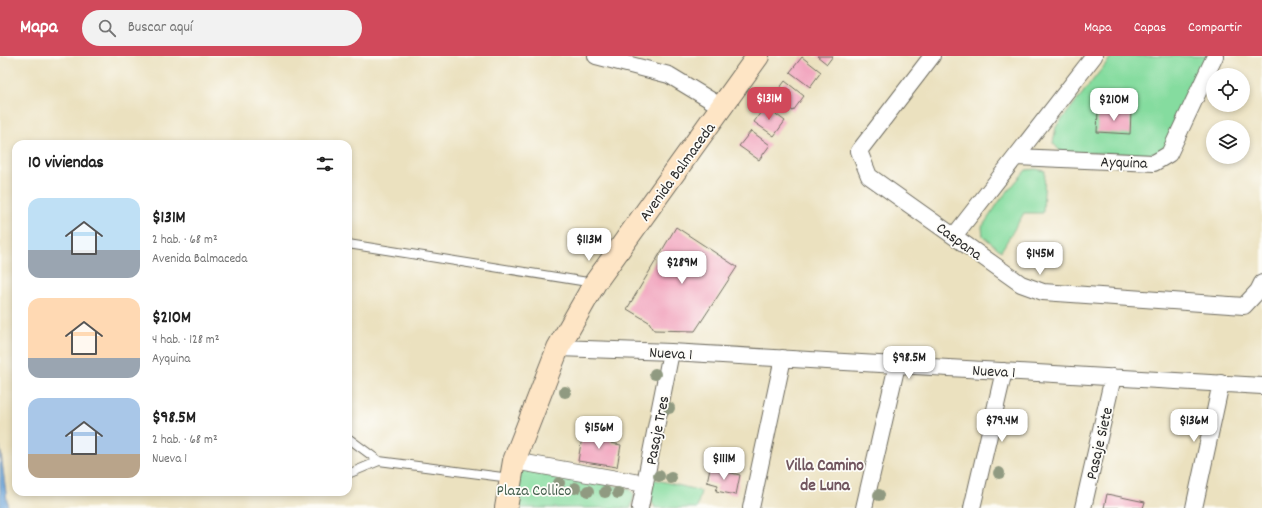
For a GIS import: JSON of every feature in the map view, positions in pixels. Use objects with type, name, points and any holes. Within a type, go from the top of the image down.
[{"type":"main road","name":"Avenida Balmaceda","points":[[506,508],[512,470],[558,348],[595,283],[758,56]]},
{"type":"street","points":[[596,56],[669,75],[722,107]]},
{"type":"street","name":"Caspana","points":[[932,56],[859,151],[869,176],[1021,284],[1043,292],[1244,306],[1258,291],[1262,284]]},
{"type":"street","points":[[954,236],[1094,56]]},
{"type":"street","name":"Ayquina","points":[[1016,157],[1154,163],[1169,154],[1215,56]]},
{"type":"street","name":"Nueva 1","points":[[558,348],[783,358],[1262,386]]},
{"type":"street","name":"Pasaje Tres","points":[[640,508],[671,352]]},
{"type":"street","points":[[751,508],[783,358]]},
{"type":"street","points":[[864,508],[897,365]]},
{"type":"street","points":[[972,508],[1004,371]]},
{"type":"street","name":"Pasaje Siete","points":[[1083,508],[1113,377]]},
{"type":"street","points":[[1194,508],[1221,383]]},
{"type":"street","points":[[512,470],[645,484]]},
{"type":"lane","points":[[352,245],[595,283]]},
{"type":"lane","points":[[352,441],[380,461]]},
{"type":"lane","points":[[352,472],[380,461],[512,470]]},
{"type":"green space","points":[[1112,56],[1215,56],[1209,68],[1206,68],[1206,75],[1168,155],[1061,152],[1053,143],[1056,127]]},
{"type":"green space","points":[[1036,169],[1045,171],[1043,213],[1024,213],[1001,251],[983,236],[982,227],[1001,199],[1026,170]]},
{"type":"green space","name":"Plaza Collico","points":[[526,468],[630,489],[634,495],[631,508],[510,508],[515,475]]},
{"type":"green space","points":[[653,479],[701,491],[697,508],[655,508],[649,495]]},
{"type":"water","points":[[0,446],[8,508],[0,508]]},
{"type":"building","points":[[817,56],[833,56],[827,64]]},
{"type":"building","points":[[802,57],[821,72],[810,87],[790,72]]},
{"type":"building","points":[[785,81],[804,96],[793,111],[773,97]]},
{"type":"building","points":[[765,106],[785,121],[774,136],[754,122]]},
{"type":"building","points":[[1098,110],[1131,112],[1130,134],[1097,132]]},
{"type":"building","points":[[751,131],[770,145],[759,160],[739,146]]},
{"type":"building","points":[[676,227],[737,267],[695,331],[654,330],[649,322],[627,309]]},
{"type":"building","points":[[586,432],[612,436],[611,443],[621,445],[617,467],[578,461],[582,437],[585,437]]},
{"type":"building","points":[[710,468],[740,475],[736,495],[716,491],[718,485],[707,482]]},
{"type":"building","points":[[1107,494],[1145,502],[1143,508],[1104,508]]},
{"type":"district","name":"Villa Camino de Luna","points":[[825,474]]}]
